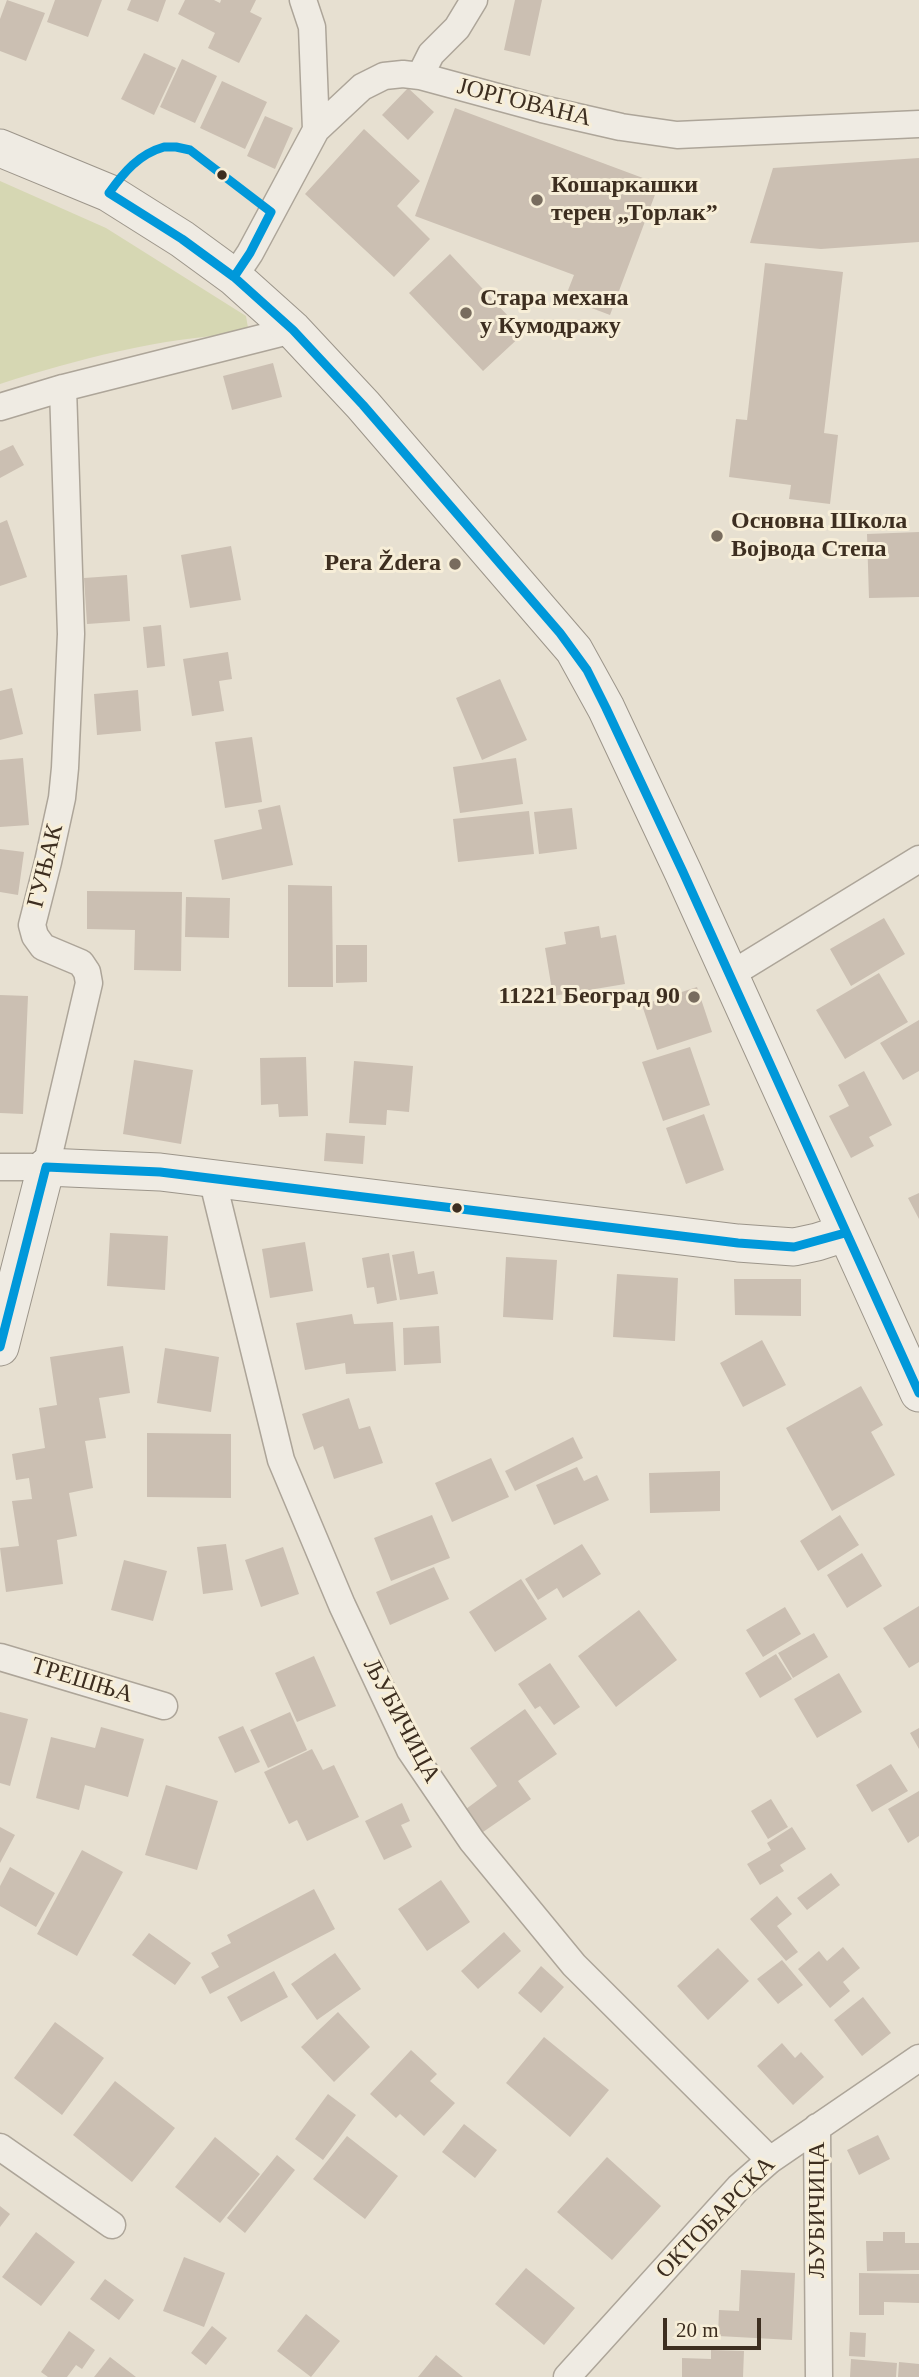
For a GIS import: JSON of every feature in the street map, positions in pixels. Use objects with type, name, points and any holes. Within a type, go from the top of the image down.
[{"type":"street","points":[[303,0],[312,27],[316,130]]},
{"type":"street","points":[[420,76],[431,54],[457,29],[474,0]]},
{"type":"street","name":"ЈОРГОВАНА","points":[[234,277],[250,253],[316,130],[362,87],[384,76],[420,76],[542,109],[621,127],[677,135],[919,124]]},
{"type":"street","points":[[0,148],[109,193],[183,239],[234,277],[293,330],[363,405],[574,650],[606,708],[730,975],[919,1394]]},
{"type":"street","points":[[0,407],[63,388],[293,330]]},
{"type":"street","name":"ГУЊАК","points":[[0,1347],[89,983],[87,972],[81,963],[43,947],[35,936],[32,925],[62,798],[65,768],[71,634],[63,388]]},
{"type":"street","points":[[730,975],[919,859]]},
{"type":"street","points":[[0,1167],[160,1172],[738,1243],[794,1247],[845,1233]]},
{"type":"street","name":"ЉУБИЧИЦА","points":[[212,1178],[281,1460],[342,1605],[410,1750],[472,1841],[574,1965],[770,2160]]},
{"type":"street","name":"ТРЕШЊА","points":[[0,1657],[164,1706]]},
{"type":"street","name":"ОКТОБАРСКА","points":[[567,2377],[739,2187],[770,2160],[919,2059]]},
{"type":"street","name":"ЉУБИЧИЦА","points":[[817,2127],[819,2377]]},
{"type":"street","points":[[0,2147],[112,2225]]},
{"type":"green space","points":[[0,181],[106,228],[246,316],[248,328],[241,334],[180,340],[119,351],[0,384]]},
{"type":"building","points":[[7,0],[45,13],[26,61],[0,51],[0,19]]},
{"type":"building","points":[[55,0],[102,0],[88,37],[47,22]]},
{"type":"building","points":[[131,0],[166,0],[158,22],[127,10]]},
{"type":"building","points":[[185,0],[214,0],[220,3],[221,0],[256,0],[250,12],[262,18],[239,63],[208,48],[215,33],[178,14]]},
{"type":"building","points":[[515,0],[542,0],[530,56],[504,50]]},
{"type":"building","points":[[144,53],[176,68],[154,115],[121,99]]},
{"type":"building","points":[[182,59],[217,76],[195,123],[160,107]]},
{"type":"building","points":[[222,81],[267,102],[245,149],[200,128]]},
{"type":"building","points":[[408,88],[434,112],[408,140],[382,115]]},
{"type":"building","name":"Кошаркашки терен „Торлак”","points":[[455,108],[659,184],[610,315],[565,298],[574,275],[415,216]]},
{"type":"building","points":[[265,116],[293,128],[275,169],[247,156]]},
{"type":"building","points":[[364,129],[420,181],[397,206],[430,239],[394,277],[305,194]]},
{"type":"building","points":[[919,158],[919,242],[821,249],[750,243],[773,168]]},
{"type":"building","name":"Стара механа у Кумодражу","points":[[450,254],[524,333],[483,371],[409,293]]},
{"type":"building","points":[[765,263],[843,272],[824,433],[838,435],[830,504],[789,499],[791,485],[729,477],[736,419],[747,420]]},
{"type":"building","points":[[273,363],[282,397],[232,410],[223,376]]},
{"type":"building","points":[[13,445],[24,465],[0,478],[0,451]]},
{"type":"building","points":[[7,520],[27,577],[0,586],[0,523]]},
{"type":"building","points":[[919,532],[919,597],[869,598],[867,534]]},
{"type":"building","points":[[231,546],[241,600],[190,608],[181,555]]},
{"type":"building","points":[[127,575],[130,621],[87,624],[84,578]]},
{"type":"building","points":[[161,625],[165,666],[147,668],[143,627]]},
{"type":"building","points":[[228,652],[232,679],[219,681],[224,711],[192,716],[183,659]]},
{"type":"building","points":[[500,679],[527,740],[482,760],[456,698]]},
{"type":"building","points":[[12,688],[23,734],[0,740],[0,691]]},
{"type":"building","points":[[138,690],[141,731],[97,735],[94,694]]},
{"type":"building","points":[[252,737],[262,802],[225,808],[215,742]]},
{"type":"building","points":[[23,758],[29,825],[0,827],[0,760]]},
{"type":"building","points":[[516,758],[523,804],[460,813],[453,767]]},
{"type":"building","points":[[280,805],[293,865],[222,880],[214,840],[262,829],[258,810]]},
{"type":"building","points":[[572,808],[577,849],[539,854],[534,812]]},
{"type":"building","points":[[529,811],[534,854],[458,862],[453,819]]},
{"type":"building","points":[[0,849],[24,852],[18,895],[0,892]]},
{"type":"building","points":[[288,885],[332,886],[333,987],[288,987]]},
{"type":"building","points":[[87,891],[182,892],[181,971],[134,970],[135,930],[87,929]]},
{"type":"building","points":[[186,897],[230,898],[229,938],[185,937]]},
{"type":"building","points":[[884,918],[905,954],[851,986],[830,949]]},
{"type":"building","points":[[599,926],[601,938],[616,935],[625,984],[553,996],[545,948],[566,944],[564,932]]},
{"type":"building","points":[[336,945],[367,945],[367,982],[336,983]]},
{"type":"building","points":[[879,973],[908,1022],[845,1059],[816,1010]]},
{"type":"building","points":[[697,987],[712,1032],[657,1050],[642,1005]]},
{"type":"building","points":[[0,995],[28,996],[23,1114],[0,1113]]},
{"type":"building","points":[[919,1020],[919,1071],[903,1080],[880,1043]]},
{"type":"building","points":[[690,1047],[710,1105],[663,1121],[642,1062]]},
{"type":"building","points":[[306,1057],[308,1116],[279,1117],[278,1104],[261,1105],[260,1058]]},
{"type":"building","points":[[134,1060],[193,1070],[181,1144],[123,1134]]},
{"type":"building","points":[[354,1061],[413,1066],[409,1112],[387,1110],[386,1125],[349,1123]]},
{"type":"building","points":[[864,1071],[892,1125],[869,1137],[874,1146],[851,1158],[829,1116],[849,1106],[838,1085]]},
{"type":"building","points":[[704,1114],[724,1170],[686,1184],[666,1128]]},
{"type":"building","points":[[326,1133],[365,1136],[363,1164],[324,1161]]},
{"type":"building","points":[[919,1193],[919,1219],[908,1198]]},
{"type":"building","points":[[110,1233],[168,1236],[165,1290],[107,1286]]},
{"type":"building","points":[[305,1242],[313,1291],[270,1298],[262,1249]]},
{"type":"building","points":[[414,1251],[418,1274],[434,1271],[438,1294],[400,1300],[392,1255]]},
{"type":"building","points":[[389,1253],[397,1300],[377,1304],[374,1287],[367,1288],[362,1258]]},
{"type":"building","points":[[506,1257],[557,1260],[553,1320],[503,1317]]},
{"type":"building","points":[[617,1274],[678,1278],[675,1341],[613,1337]]},
{"type":"building","points":[[734,1279],[801,1279],[801,1316],[735,1315]]},
{"type":"building","points":[[352,1314],[354,1324],[393,1322],[396,1371],[346,1374],[345,1363],[305,1370],[296,1323]]},
{"type":"building","points":[[439,1326],[441,1363],[404,1365],[403,1328]]},
{"type":"building","points":[[762,1340],[786,1385],[743,1407],[720,1363]]},
{"type":"building","points":[[123,1346],[130,1393],[99,1398],[106,1438],[85,1441],[93,1488],[69,1493],[77,1536],[57,1540],[63,1584],[6,1592],[0,1548],[19,1546],[12,1501],[32,1499],[29,1478],[16,1480],[12,1454],[45,1448],[39,1408],[57,1405],[50,1357]]},
{"type":"building","points":[[165,1348],[219,1357],[211,1412],[157,1403]]},
{"type":"building","points":[[861,1386],[883,1425],[871,1432],[895,1475],[832,1511],[786,1428]]},
{"type":"building","points":[[349,1398],[359,1429],[370,1426],[383,1463],[334,1479],[323,1446],[314,1450],[302,1414]]},
{"type":"building","points":[[147,1433],[231,1434],[231,1498],[147,1497]]},
{"type":"building","points":[[573,1437],[583,1458],[515,1491],[505,1471]]},
{"type":"building","points":[[491,1458],[509,1497],[452,1522],[435,1483]]},
{"type":"building","points":[[577,1467],[584,1481],[597,1475],[609,1500],[554,1525],[536,1485]]},
{"type":"building","points":[[720,1471],[720,1511],[650,1513],[649,1473]]},
{"type":"building","points":[[432,1515],[450,1558],[391,1581],[374,1538]]},
{"type":"building","points":[[840,1515],[859,1545],[818,1571],[800,1541]]},
{"type":"building","points":[[226,1544],[233,1590],[203,1594],[197,1547]]},
{"type":"building","points":[[582,1544],[601,1574],[563,1598],[557,1588],[538,1600],[525,1579]]},
{"type":"building","points":[[283,1547],[299,1594],[261,1607],[245,1560]]},
{"type":"building","points":[[862,1553],[882,1586],[847,1608],[827,1575]]},
{"type":"building","points":[[124,1560],[167,1571],[153,1621],[111,1610]]},
{"type":"building","points":[[434,1567],[449,1599],[390,1625],[376,1592]]},
{"type":"building","points":[[521,1579],[547,1619],[495,1652],[469,1612]]},
{"type":"building","points":[[919,1606],[919,1662],[909,1668],[883,1628]]},
{"type":"building","points":[[785,1607],[801,1634],[763,1657],[746,1630]]},
{"type":"building","points":[[639,1610],[677,1660],[616,1707],[578,1656]]},
{"type":"building","points":[[814,1633],[828,1657],[793,1678],[778,1653]]},
{"type":"building","points":[[776,1654],[792,1679],[760,1698],[745,1673]]},
{"type":"building","points":[[314,1656],[336,1706],[297,1722],[275,1673]]},
{"type":"building","points":[[550,1663],[580,1707],[554,1725],[540,1706],[535,1709],[518,1684]]},
{"type":"building","points":[[839,1673],[862,1712],[817,1738],[794,1699]]},
{"type":"building","points":[[525,1709],[557,1754],[518,1781],[531,1799],[483,1832],[466,1809],[497,1786],[470,1748]]},
{"type":"building","points":[[0,1712],[28,1719],[10,1786],[0,1783]]},
{"type":"building","points":[[290,1712],[307,1750],[268,1768],[250,1730]]},
{"type":"building","points":[[243,1726],[260,1762],[235,1773],[218,1737]]},
{"type":"building","points":[[101,1727],[144,1739],[128,1797],[85,1785],[79,1810],[36,1798],[51,1737],[95,1748]]},
{"type":"building","points":[[919,1728],[919,1749],[910,1733]]},
{"type":"building","points":[[312,1749],[323,1770],[334,1765],[359,1817],[307,1841],[297,1820],[289,1824],[264,1772]]},
{"type":"building","points":[[891,1764],[908,1791],[872,1812],[856,1785]]},
{"type":"building","points":[[166,1785],[218,1801],[197,1870],[145,1855]]},
{"type":"building","points":[[919,1791],[919,1836],[908,1843],[888,1809]]},
{"type":"building","points":[[771,1799],[788,1827],[768,1839],[751,1811]]},
{"type":"building","points":[[402,1803],[410,1821],[401,1825],[412,1847],[384,1860],[365,1821]]},
{"type":"building","points":[[0,1827],[15,1835],[0,1863]]},
{"type":"building","points":[[792,1827],[806,1849],[780,1865],[784,1871],[760,1885],[747,1864],[771,1850],[767,1843]]},
{"type":"building","points":[[82,1850],[123,1872],[77,1956],[37,1934]]},
{"type":"building","points":[[10,1867],[55,1893],[36,1927],[0,1906],[0,1886]]},
{"type":"building","points":[[831,1873],[840,1885],[807,1910],[797,1898]]},
{"type":"building","points":[[441,1880],[470,1922],[427,1951],[398,1909]]},
{"type":"building","points":[[314,1889],[335,1929],[210,1994],[201,1977],[219,1967],[211,1953],[231,1943],[227,1935]]},
{"type":"building","points":[[777,1896],[792,1914],[777,1926],[798,1952],[786,1961],[750,1919]]},
{"type":"building","points":[[504,1932],[521,1951],[478,1989],[461,1971]]},
{"type":"building","points":[[149,1933],[191,1963],[175,1985],[132,1955]]},
{"type":"building","points":[[843,1947],[860,1968],[843,1982],[850,1991],[830,2008],[798,1969],[819,1951],[827,1961]]},
{"type":"building","points":[[718,1948],[749,1981],[708,2020],[677,1986]]},
{"type":"building","points":[[335,1953],[361,1989],[317,2020],[291,1984]]},
{"type":"building","points":[[782,1960],[803,1985],[778,2004],[757,1979]]},
{"type":"building","points":[[541,1966],[564,1987],[541,2013],[518,1993]]},
{"type":"building","points":[[274,1971],[288,1997],[241,2022],[227,1997]]},
{"type":"building","points":[[863,1997],[891,2033],[862,2056],[834,2020]]},
{"type":"building","points":[[338,2012],[370,2047],[334,2082],[301,2047]]},
{"type":"building","points":[[55,2022],[104,2058],[62,2115],[14,2078]]},
{"type":"building","points":[[544,2037],[609,2090],[570,2137],[506,2083]]},
{"type":"building","points":[[782,2043],[795,2058],[801,2052],[824,2077],[793,2105],[757,2066]]},
{"type":"building","points":[[411,2050],[437,2074],[430,2081],[455,2103],[424,2136],[400,2114],[396,2118],[370,2094]]},
{"type":"building","points":[[115,2081],[175,2128],[132,2182],[73,2135]]},
{"type":"building","points":[[328,2094],[356,2115],[323,2160],[295,2139]]},
{"type":"building","points":[[464,2124],[497,2150],[475,2178],[442,2152]]},
{"type":"building","points":[[878,2135],[890,2159],[859,2175],[847,2150]]},
{"type":"building","points":[[347,2136],[398,2176],[365,2219],[313,2179]]},
{"type":"building","points":[[215,2137],[260,2174],[220,2223],[175,2187]]},
{"type":"building","points":[[277,2155],[295,2170],[245,2233],[227,2218]]},
{"type":"building","points":[[607,2157],[661,2206],[612,2260],[557,2212]]},
{"type":"building","points":[[0,2206],[10,2214],[0,2227]]},
{"type":"building","points":[[36,2232],[75,2262],[41,2306],[2,2277]]},
{"type":"building","points":[[883,2232],[905,2232],[905,2243],[919,2243],[919,2270],[867,2271],[866,2241],[883,2241]]},
{"type":"building","points":[[184,2257],[225,2273],[204,2327],[163,2311]]},
{"type":"building","points":[[526,2268],[575,2308],[544,2345],[495,2304]]},
{"type":"building","points":[[741,2270],[795,2273],[792,2340],[718,2336],[719,2310],[739,2311]]},
{"type":"building","points":[[859,2273],[919,2274],[919,2303],[884,2302],[884,2315],[859,2315]]},
{"type":"building","points":[[105,2279],[134,2300],[119,2320],[90,2299]]},
{"type":"building","points":[[306,2314],[340,2341],[311,2377],[277,2351]]},
{"type":"building","points":[[212,2326],[227,2338],[206,2365],[191,2353]]},
{"type":"building","points":[[69,2331],[95,2350],[82,2369],[76,2365],[67,2377],[48,2377],[41,2372]]},
{"type":"building","points":[[850,2332],[866,2333],[865,2357],[849,2356]]},
{"type":"building","points":[[711,2350],[744,2351],[743,2377],[682,2377],[682,2358],[711,2359]]},
{"type":"building","points":[[436,2355],[463,2377],[418,2377]]},
{"type":"building","points":[[110,2357],[136,2377],[94,2377]]},
{"type":"building","points":[[851,2359],[897,2363],[896,2377],[850,2377]]},
{"type":"building","points":[[899,2362],[919,2364],[919,2377],[898,2377]]},
{"type":"transit line","points":[[164,147],[190,150],[271,212],[234,277],[182,239],[109,193],[133,165],[147,154],[164,147]]},
{"type":"transit line","points":[[234,277],[293,330],[363,405],[560,633],[587,670],[683,872],[919,1393]]},
{"type":"transit line","points":[[0,1347],[46,1167],[160,1172],[738,1243],[794,1247],[845,1233]]},
{"type":"place","name":"Кошаркашки терен „Торлак”","points":[[537,200]]},
{"type":"place","name":"Стара механа у Кумодражу","points":[[466,313]]},
{"type":"place","name":"Основна Школа Војвода Степа","points":[[717,536]]},
{"type":"place","name":"Pera Ždera","points":[[455,564]]},
{"type":"place","name":"11221 Београд 90","points":[[694,997]]}]
